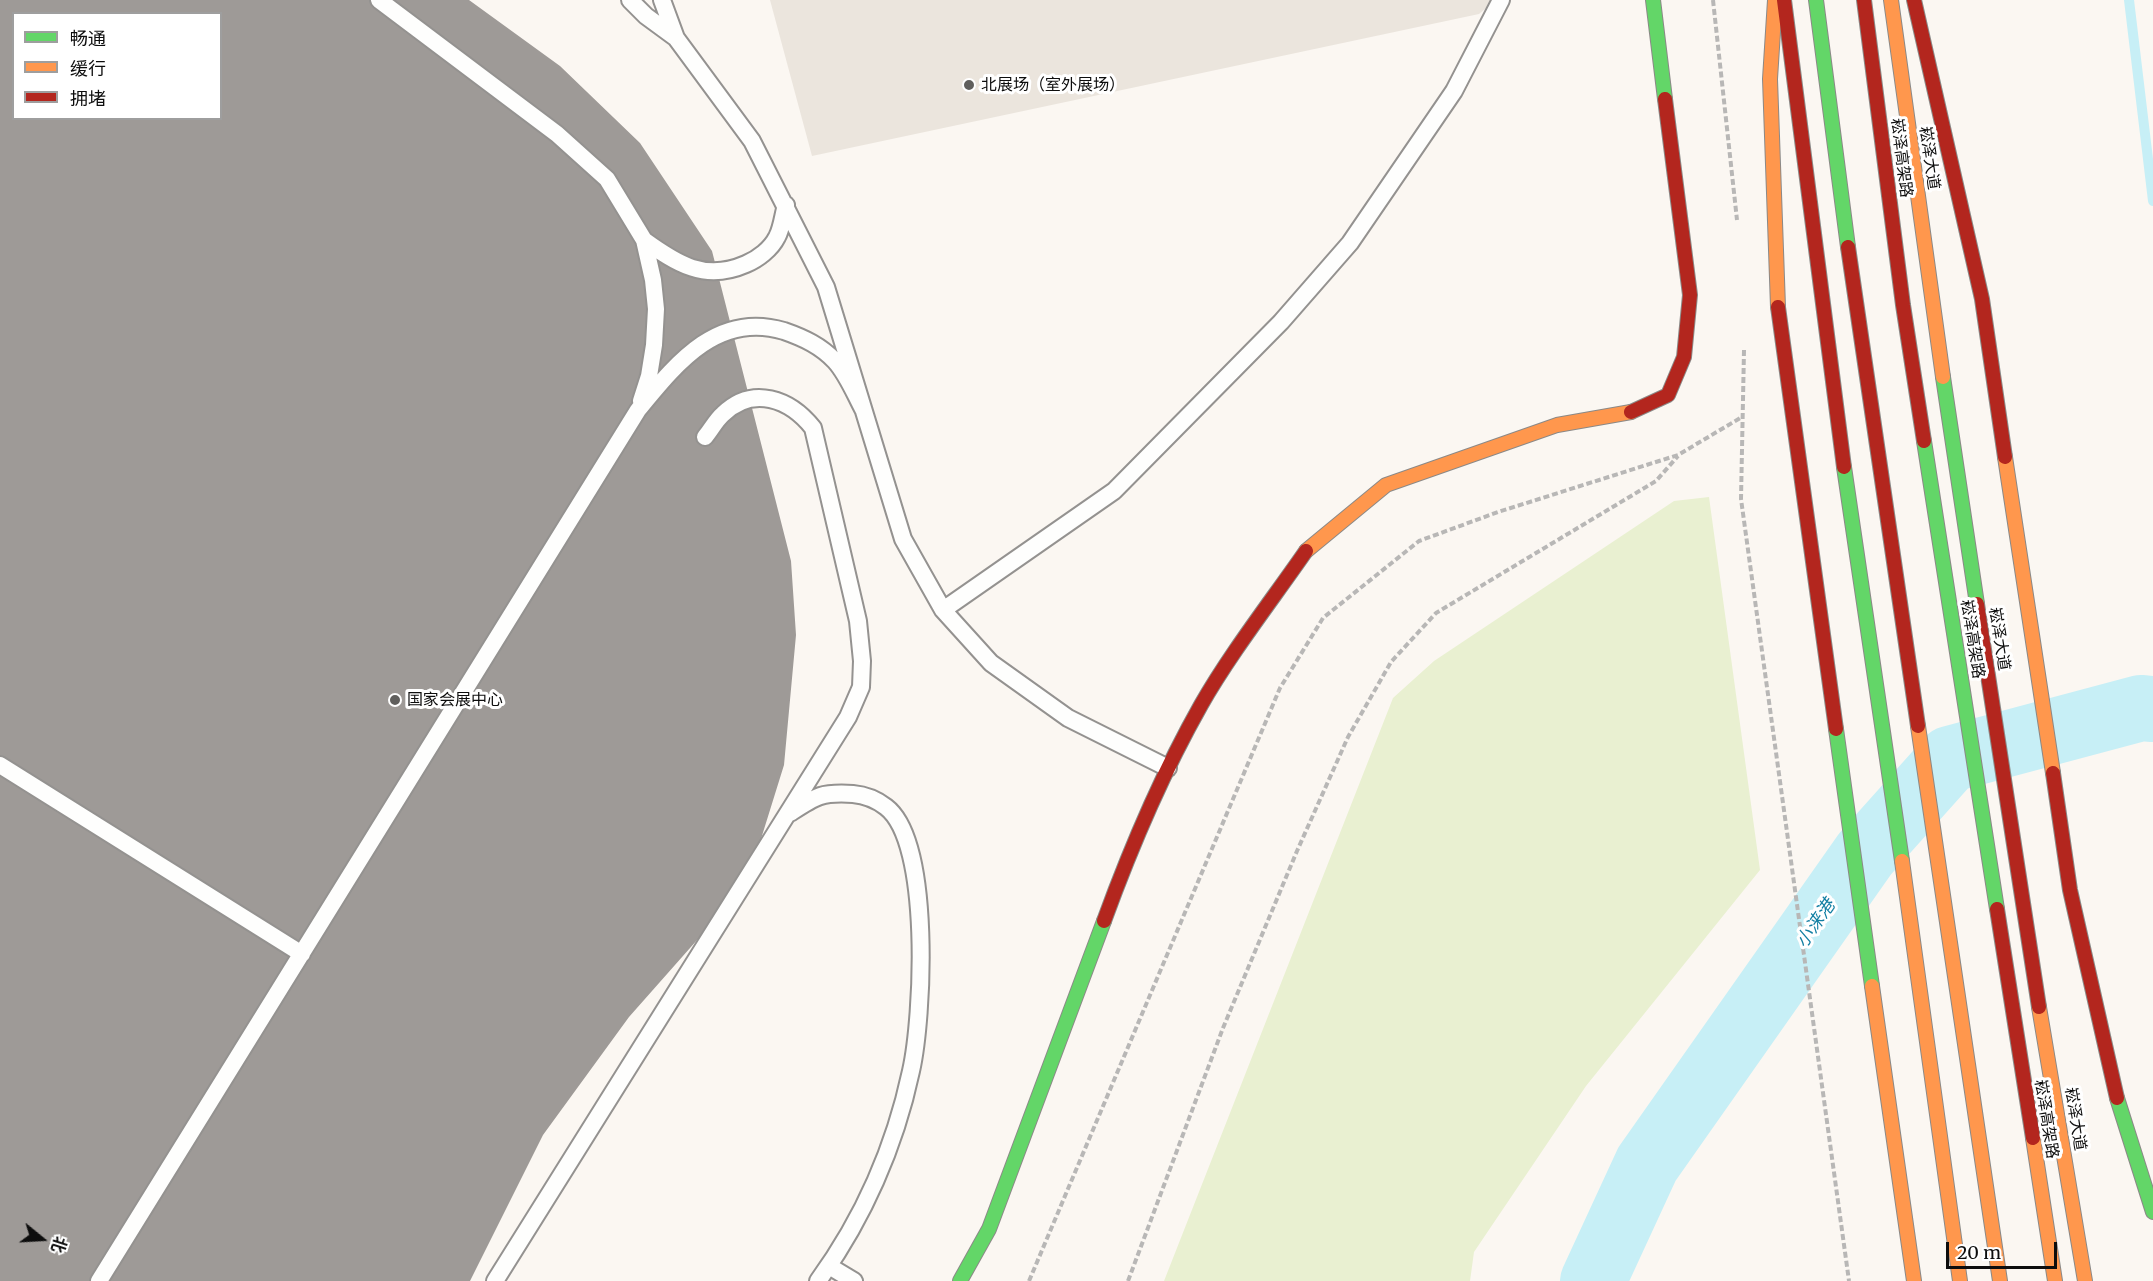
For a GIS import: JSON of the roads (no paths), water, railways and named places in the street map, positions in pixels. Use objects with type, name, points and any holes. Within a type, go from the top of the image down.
[{"type":"main road","points":[[960,1281],[989,1229],[1064,1036],[1123,867],[1168,768],[1202,703],[1309,546],[1386,485],[1474,452],[1557,425],[1638,411],[1668,395],[1684,357],[1690,295],[1653,0]]},
{"type":"main road","points":[[1775,0],[1770,79],[1779,327],[1914,1281]]},
{"type":"main road","points":[[1784,0],[1839,434],[1928,1031],[1960,1281]]},
{"type":"main road","points":[[1816,0],[1858,319],[2000,1281]]},
{"type":"main road","name":"崧泽高架路","points":[[1864,0],[1903,305],[2055,1281]]},
{"type":"main road","name":"崧泽大道","points":[[1891,0],[1951,435],[2028,939],[2085,1281]]},
{"type":"main road","points":[[1914,0],[1982,299],[2070,890],[2120,1110],[2153,1212]]},
{"type":"lane","points":[[379,0],[557,134],[607,179],[644,240],[656,309],[649,376],[638,411]]},
{"type":"lane","points":[[630,0],[646,16],[676,38]]},
{"type":"lane","points":[[662,0],[676,38],[752,141],[826,287],[903,539],[943,610],[990,663],[1068,718],[1168,768]]},
{"type":"lane","points":[[943,610],[1114,491],[1281,322],[1350,243],[1448,101],[1502,0]]},
{"type":"lane","points":[[644,240],[672,260],[695,270],[728,272],[758,259],[777,237],[786,205]]},
{"type":"lane","points":[[99,1281],[638,411],[667,376],[695,348],[727,330],[766,326],[808,339],[836,362],[863,409]]},
{"type":"lane","points":[[495,1281],[848,717],[861,687],[862,661],[858,621],[813,428],[800,411],[771,398],[744,401],[723,414],[705,437]]},
{"type":"lane","points":[[0,765],[302,954]]},
{"type":"lane","points":[[786,816],[817,795],[838,793],[863,795],[887,807],[902,829],[913,863],[922,950],[919,1016],[911,1070],[895,1131],[874,1187],[818,1281]]},
{"type":"lane","points":[[829,1266],[854,1281]]},
{"type":"waterway","points":[[2129,0],[2153,201]]},
{"type":"waterway","name":"小涞港","points":[[1593,1281],[1647,1164],[1865,854],[1950,759],[2141,708],[2153,709]]},
{"type":"place","name":"北展场（室外展场）","points":[[969,85]]},
{"type":"place","name":"国家会展中心","points":[[395,700]]}]
